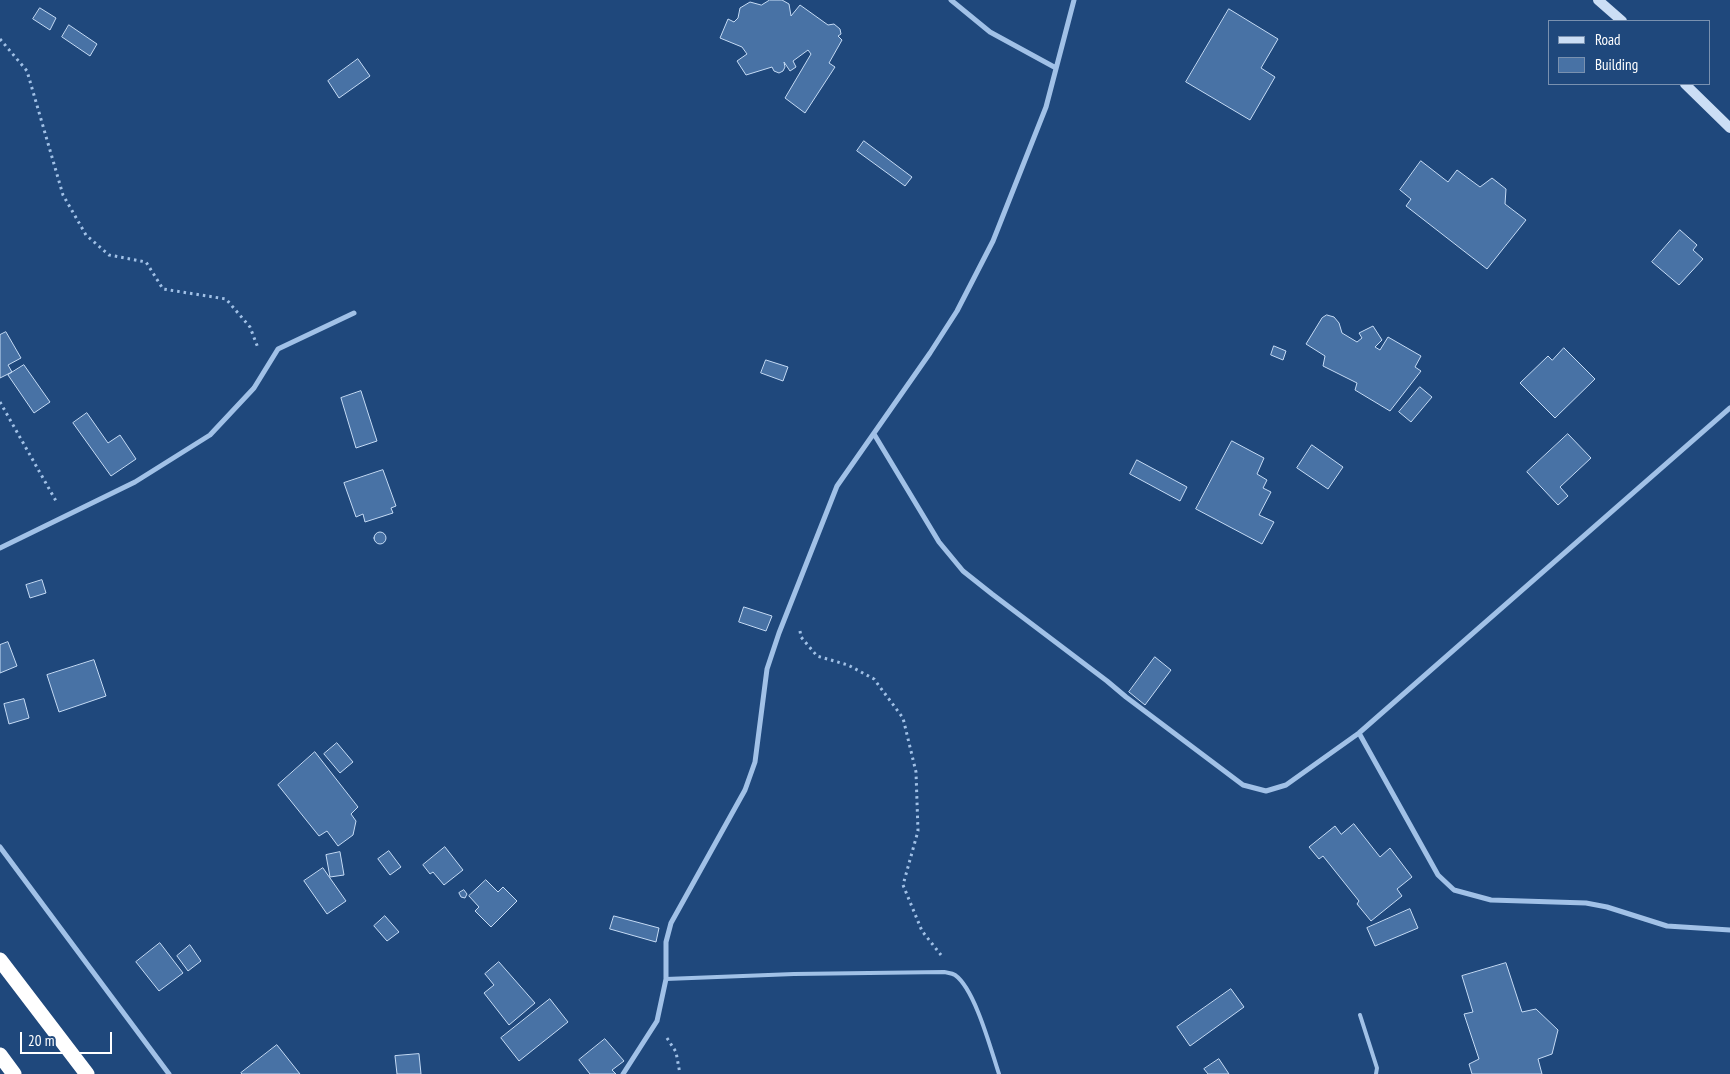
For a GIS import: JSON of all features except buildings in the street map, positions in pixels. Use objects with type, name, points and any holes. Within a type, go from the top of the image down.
[{"type":"highway","points":[[0,960],[87,1074]]},
{"type":"highway","points":[[0,1055],[14,1074]]},
{"type":"street","points":[[951,0],[990,32],[1056,68]]},
{"type":"street","points":[[623,1074],[656,1021],[666,980],[666,942],[671,923],[745,790],[755,762],[767,669],[791,602],[837,486],[957,311],[993,241],[1046,107],[1074,0]]},
{"type":"street","points":[[1598,0],[1621,20]]},
{"type":"street","points":[[1687,85],[1730,128]]},
{"type":"street","points":[[0,548],[135,482],[210,435],[254,388],[278,349],[354,313]]},
{"type":"street","points":[[874,434],[939,542],[963,570],[1243,785],[1266,791],[1286,785],[1359,733],[1730,408]]},
{"type":"street","points":[[1359,733],[1438,874],[1454,890],[1491,900],[1586,903],[1607,906],[1667,926],[1730,930]]},
{"type":"street","points":[[0,847],[169,1074]]},
{"type":"lane","points":[[666,980],[785,974],[944,972],[955,975],[964,985],[976,1007],[999,1074]]},
{"type":"lane","points":[[1360,1015],[1377,1068],[1376,1074]]},
{"type":"path","points":[[0,39],[28,71],[63,195],[86,235],[109,255],[146,262],[163,289],[226,299],[250,327],[266,370]]},
{"type":"path","points":[[0,402],[65,517]]},
{"type":"path","points":[[791,602],[801,637],[817,656],[848,665],[874,679],[903,718],[916,772],[918,831],[903,885],[922,931],[955,975]]},
{"type":"path","points":[[656,1021],[676,1052],[680,1074]]}]
